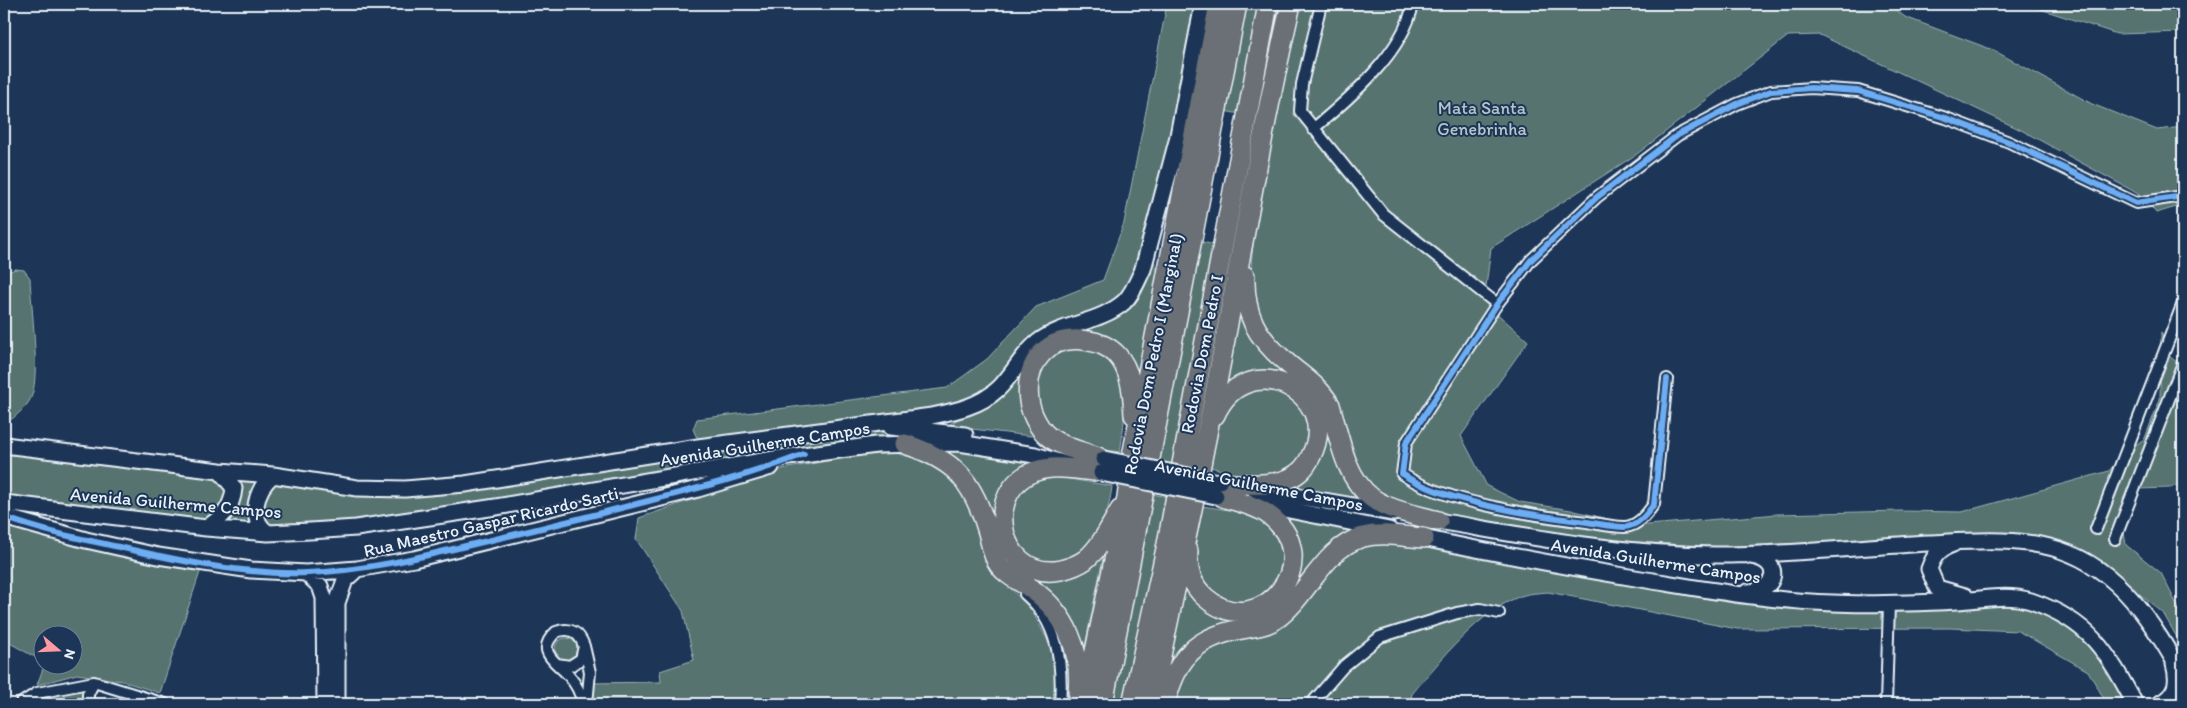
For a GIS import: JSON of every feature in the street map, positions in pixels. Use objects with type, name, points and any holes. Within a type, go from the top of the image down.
[{"type":"highway","name":"Rodovia Dom Pedro I (Marginal)","points":[[1084,704],[1127,498],[1132,456],[1219,4]]},
{"type":"highway","name":"Rodovia Dom Pedro I","points":[[1103,704],[1237,4]]},
{"type":"highway","name":"Rodovia Dom Pedro I","points":[[1132,704],[1167,544],[1268,4]]},
{"type":"highway","points":[[1151,704],[1204,450],[1264,126],[1291,4]]},
{"type":"highway","points":[[1264,126],[1258,189],[1245,275],[1247,312],[1268,345],[1316,386],[1324,396],[1330,406],[1351,472],[1366,492],[1373,499],[1390,507],[1438,521]]},
{"type":"highway","points":[[1099,465],[1051,439],[1039,425],[1030,407],[1027,386],[1031,369],[1038,357],[1048,347],[1061,341],[1078,338],[1098,342],[1116,353],[1126,370],[1134,406],[1132,456]]},
{"type":"highway","points":[[1204,450],[1210,427],[1220,404],[1229,393],[1249,382],[1269,380],[1284,384],[1298,392],[1308,402],[1316,419],[1317,442],[1308,464],[1301,471],[1292,477],[1271,484],[1221,490]]},
{"type":"highway","points":[[905,444],[931,454],[961,475],[975,494],[988,532],[992,551],[1000,566],[1045,599],[1059,614],[1070,632],[1080,675],[1077,704]]},
{"type":"highway","points":[[1099,465],[1051,468],[1033,473],[1017,482],[1008,493],[1003,506],[1002,523],[1005,538],[1014,553],[1024,562],[1038,569],[1053,571],[1068,568],[1084,561],[1099,544],[1127,498]]},
{"type":"highway","points":[[1191,515],[1188,568],[1199,592],[1212,603],[1235,612],[1269,603],[1279,594],[1291,570],[1293,557],[1287,533],[1264,512],[1221,490]]},
{"type":"highway","points":[[1165,704],[1178,666],[1190,650],[1206,640],[1274,620],[1291,606],[1328,561],[1352,541],[1384,535],[1424,538]]},
{"type":"main road","name":"Avenida Guilherme Campos","points":[[4,444],[220,471],[273,475],[357,488],[405,488],[455,485],[707,446],[932,416],[959,410],[982,401],[999,388],[1036,343],[1071,324],[1111,310],[1124,301],[1144,269],[1177,141],[1203,4]]},
{"type":"main road","name":"Avenida Guilherme Campos","points":[[839,429],[893,427],[970,436],[1221,490],[1424,538],[1590,570],[1720,592],[1832,603],[1889,603],[1996,597],[2020,599],[2055,610],[2096,640],[2109,657],[2135,704]]},
{"type":"main road","name":"Avenida Guilherme Campos","points":[[4,503],[206,528],[268,533],[356,528],[496,507],[842,448],[959,443],[1099,465]]},
{"type":"main road","name":"Rua Maestro Gaspar Ricardo Sarti","points":[[4,517],[86,540],[176,559],[251,570],[306,573],[356,568],[423,557],[698,489],[763,470],[804,454]]},
{"type":"main road","points":[[206,528],[228,512],[232,502],[234,488],[220,471]]},
{"type":"main road","points":[[268,533],[262,528],[257,519],[256,506],[259,492],[273,475]]},
{"type":"main road","name":"Avenida Guilherme Campos","points":[[1221,490],[1438,521],[1607,549],[1686,555],[1736,555],[1964,541],[2035,544],[2060,550],[2083,560],[2121,587],[2150,621],[2183,676]]},
{"type":"main road","points":[[1964,541],[1941,549],[1934,556],[1929,568],[1932,580],[1937,588],[1982,598]]},
{"type":"main road","points":[[1720,592],[1754,592],[1767,586],[1773,576],[1773,571],[1766,562],[1757,557],[1736,555]]},
{"type":"main road","points":[[337,704],[336,603],[345,580],[356,568]]},
{"type":"main road","points":[[306,573],[320,586],[324,598],[325,704]]},
{"type":"main road","points":[[2159,704],[2168,700],[2176,690],[2177,680],[2172,657]]},
{"type":"main road","points":[[2124,685],[2137,698],[2150,704]]},
{"type":"street","points":[[1320,4],[1302,84],[1300,111],[1383,214],[1497,304]]},
{"type":"street","points":[[1313,129],[1351,97],[1386,56],[1400,34],[1413,4]]},
{"type":"street","points":[[1667,379],[1654,504],[1644,518],[1627,527],[1549,518],[1463,498],[1417,484],[1402,474],[1406,443],[1497,304],[1531,260],[1598,197],[1678,135],[1737,104],[1771,91],[1812,88],[1858,91],[1946,118],[2009,142],[2136,204],[2183,196]]},
{"type":"street","points":[[2096,529],[2183,303]]},
{"type":"street","points":[[2115,539],[2183,363]]},
{"type":"street","points":[[1000,566],[1016,587],[1031,600],[1050,626],[1060,663],[1060,704]]},
{"type":"street","points":[[1886,704],[1889,603]]},
{"type":"street","points":[[1311,704],[1344,666],[1380,637],[1457,613],[1480,609],[1499,613]]},
{"type":"street","points":[[583,704],[576,684],[550,658],[547,646],[551,637],[556,632],[570,630],[577,633],[584,646],[590,672],[587,704]]},
{"type":"street","points":[[557,664],[563,666],[576,663],[584,652],[584,646]]},
{"type":"street","points":[[88,704],[88,694],[94,682]]},
{"type":"street","points":[[22,703],[37,693],[94,682],[165,704]]},
{"type":"street","points":[[22,703],[33,700],[43,704]]},
{"type":"green space","points":[[1167,4],[1194,4],[1169,138],[1142,249],[1129,282],[1113,304],[1014,364],[980,397],[926,414],[703,441],[696,436],[693,429],[697,419],[947,388],[987,359],[1036,307],[1103,280],[1124,223]]},
{"type":"green space","points":[[1244,4],[1261,4],[1240,114],[1224,111]]},
{"type":"green space","name":"Mata Santa Genebrinha","points":[[1301,4],[1888,4],[1905,17],[1993,50],[2092,104],[2157,130],[2183,127],[2183,205],[2156,213],[2145,199],[2133,191],[2021,130],[1820,35],[1788,36],[1637,154],[1491,248],[1484,302],[1528,341],[1461,436],[1487,486],[1520,502],[1571,510],[1636,526],[1778,514],[1900,511],[1962,512],[2109,471],[2121,456],[2145,438],[2160,399],[2161,332],[2169,356],[2183,367],[2183,483],[2170,488],[2138,489],[2121,514],[2126,545],[2161,573],[2183,617],[2183,648],[2163,613],[2096,559],[2064,542],[2017,534],[1711,547],[1536,535],[1373,499],[1336,428],[1247,312],[1258,189]]},
{"type":"green space","points":[[2025,4],[2183,4],[2183,32],[2117,34]]},
{"type":"green space","points":[[1199,241],[1214,245],[1173,466],[1156,463]]},
{"type":"green space","points":[[1154,261],[1160,276],[1139,380],[1128,359],[1114,345],[1084,335],[1067,336],[1052,341],[1038,351],[1028,364],[1022,380],[1021,397],[1024,415],[1039,437],[947,426],[991,403],[1004,389],[1032,350],[1044,340],[1061,332],[1100,323],[1121,311],[1136,294]]},
{"type":"green space","points":[[16,269],[24,270],[30,278],[35,371],[31,399],[12,419],[4,418],[4,273]]},
{"type":"green space","points":[[1237,309],[1247,330],[1311,389],[1354,492],[1360,500],[1281,490],[1317,458],[1299,387],[1223,389]]},
{"type":"green space","points":[[1075,346],[1098,351],[1109,358],[1117,368],[1122,381],[1124,395],[1124,425],[1120,452],[1100,449],[1047,429],[1032,405],[1034,375],[1048,351]]},
{"type":"green space","points":[[1264,384],[1290,392],[1297,399],[1306,414],[1309,437],[1300,459],[1293,467],[1283,473],[1263,478],[1211,467],[1217,424],[1237,393]]},
{"type":"green space","points":[[851,432],[890,432],[892,437],[358,525],[267,529],[261,519],[262,492],[275,478],[410,491]]},
{"type":"green space","points":[[955,449],[1041,464],[1004,487],[1021,568],[1098,556],[1103,558],[1082,660],[1004,565],[957,462],[944,450]]},
{"type":"green space","points":[[4,451],[215,475],[226,485],[228,500],[219,513],[205,521],[4,495]]},
{"type":"green space","points":[[895,453],[918,459],[954,480],[966,494],[993,569],[1032,611],[1047,639],[1056,663],[1055,704],[586,704],[590,683],[661,682],[660,671],[694,660],[683,611],[636,539],[639,518],[777,470],[855,456]]},
{"type":"green space","points":[[228,475],[265,477],[259,529],[214,526],[230,514]]},
{"type":"green space","points":[[1051,476],[1112,486],[1106,516],[1094,544],[1088,551],[1073,561],[1064,564],[1046,565],[1037,564],[1029,560],[1015,545],[1009,525],[1009,514],[1016,495],[1023,487]]},
{"type":"green space","points":[[1151,494],[1169,497],[1127,704],[1110,704]]},
{"type":"green space","points":[[1202,506],[1236,511],[1265,523],[1284,544],[1285,569],[1273,592],[1251,602],[1226,602],[1207,589],[1194,551]]},
{"type":"green space","points":[[1280,514],[1356,530],[1275,611],[1252,622],[1229,623],[1205,631],[1183,647],[1166,668],[1184,575],[1220,611],[1289,587]]},
{"type":"green space","points":[[4,523],[201,569],[160,693],[122,681],[82,675],[82,626],[32,626],[32,655],[8,642],[4,627]]},
{"type":"green space","points":[[1383,535],[1541,570],[1739,604],[1795,607],[2017,606],[2044,611],[2088,637],[2129,704],[2107,704],[2088,671],[2018,631],[1950,628],[1737,629],[1548,592],[1521,596],[1505,603],[1475,625],[1448,652],[1412,694],[1410,704],[1169,704],[1200,645],[1267,623],[1335,554]]},
{"type":"green space","points":[[566,638],[574,641],[577,649],[574,657],[566,660],[558,657],[555,649],[558,641]]},
{"type":"green space","points":[[40,676],[70,676],[37,685]]},
{"type":"green space","points":[[86,688],[82,695],[84,704],[51,704],[43,697]]},
{"type":"cycle path","points":[[1667,379],[1654,504],[1642,519],[1630,526],[1620,527],[1517,512],[1465,500],[1420,484],[1402,474],[1406,443],[1497,304],[1531,260],[1597,197],[1678,135],[1737,104],[1771,91],[1811,88],[1858,91],[1946,118],[2009,142],[2136,203],[2183,196]]},
{"type":"cycle path","points":[[4,517],[76,538],[213,566],[260,572],[328,572],[410,559],[552,525],[729,479],[804,454]]}]
